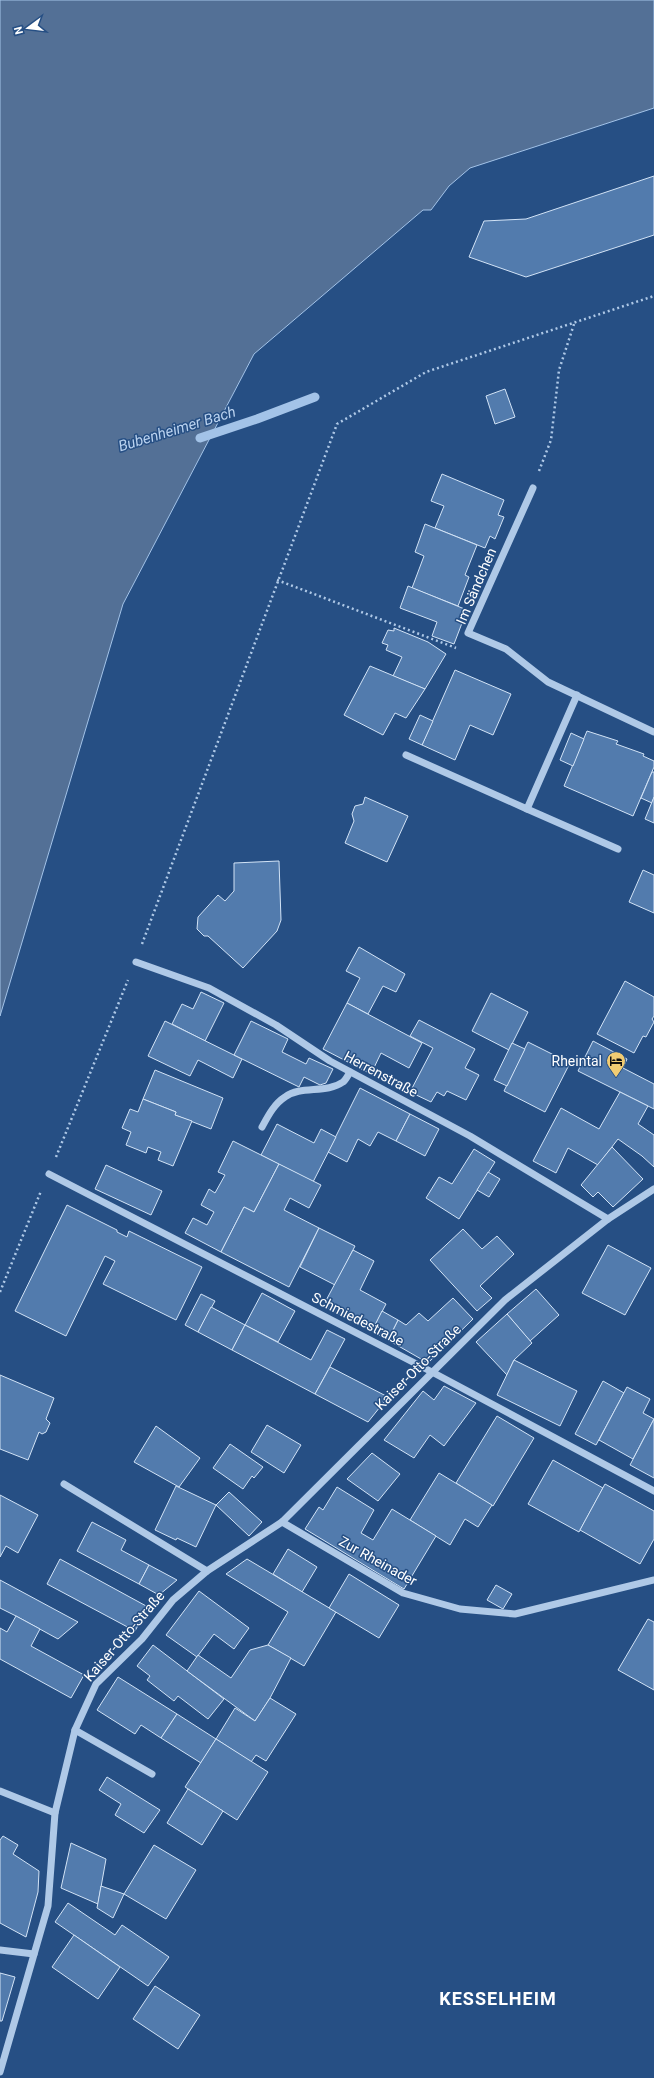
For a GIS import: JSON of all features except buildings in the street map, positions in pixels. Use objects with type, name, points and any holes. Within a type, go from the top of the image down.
[{"type":"street","name":"Im Sändchen","points":[[533,488],[468,634],[506,649],[548,682],[654,732]]},
{"type":"street","points":[[527,809],[577,696]]},
{"type":"street","points":[[406,755],[618,849]]},
{"type":"street","name":"Herrenstraße","points":[[136,962],[209,988],[276,1025],[330,1061],[470,1136],[608,1219]]},
{"type":"street","points":[[262,1127],[276,1106],[286,1096],[326,1088],[343,1082],[350,1072]]},
{"type":"street","name":"Schmiedestraße","points":[[49,1174],[432,1372],[654,1491]]},
{"type":"street","name":"Kaiser-Otto-Straße","points":[[0,2072],[48,1906],[55,1813],[74,1730],[96,1684],[142,1639],[173,1600],[207,1571],[282,1522],[505,1300],[608,1219],[654,1189]]},
{"type":"street","points":[[64,1484],[207,1571]]},
{"type":"street","name":"Zur Rheinader","points":[[282,1522],[402,1593],[460,1610],[515,1614],[654,1580]]},
{"type":"street","points":[[74,1730],[152,1774]]},
{"type":"street","points":[[0,1791],[55,1813]]},
{"type":"street","points":[[0,1950],[34,1954]]},
{"type":"path","points":[[0,1292],[136,962],[277,580],[337,424],[426,372],[575,321],[654,296]]},
{"type":"path","points":[[533,488],[550,440],[559,370],[575,321]]},
{"type":"path","points":[[277,580],[453,648],[460,648]]},
{"type":"water","points":[[0,0],[654,0],[654,108],[470,168],[449,186],[431,210],[423,210],[254,354],[123,604],[0,1016]]},
{"type":"waterway","name":"Bubenheimer Bach","points":[[200,438],[257,419],[315,397]]},
{"type":"place","name":"Rheintal","points":[[616,1078]]},
{"type":"district","name":"KESSELHEIM","points":[[498,1999]]}]
